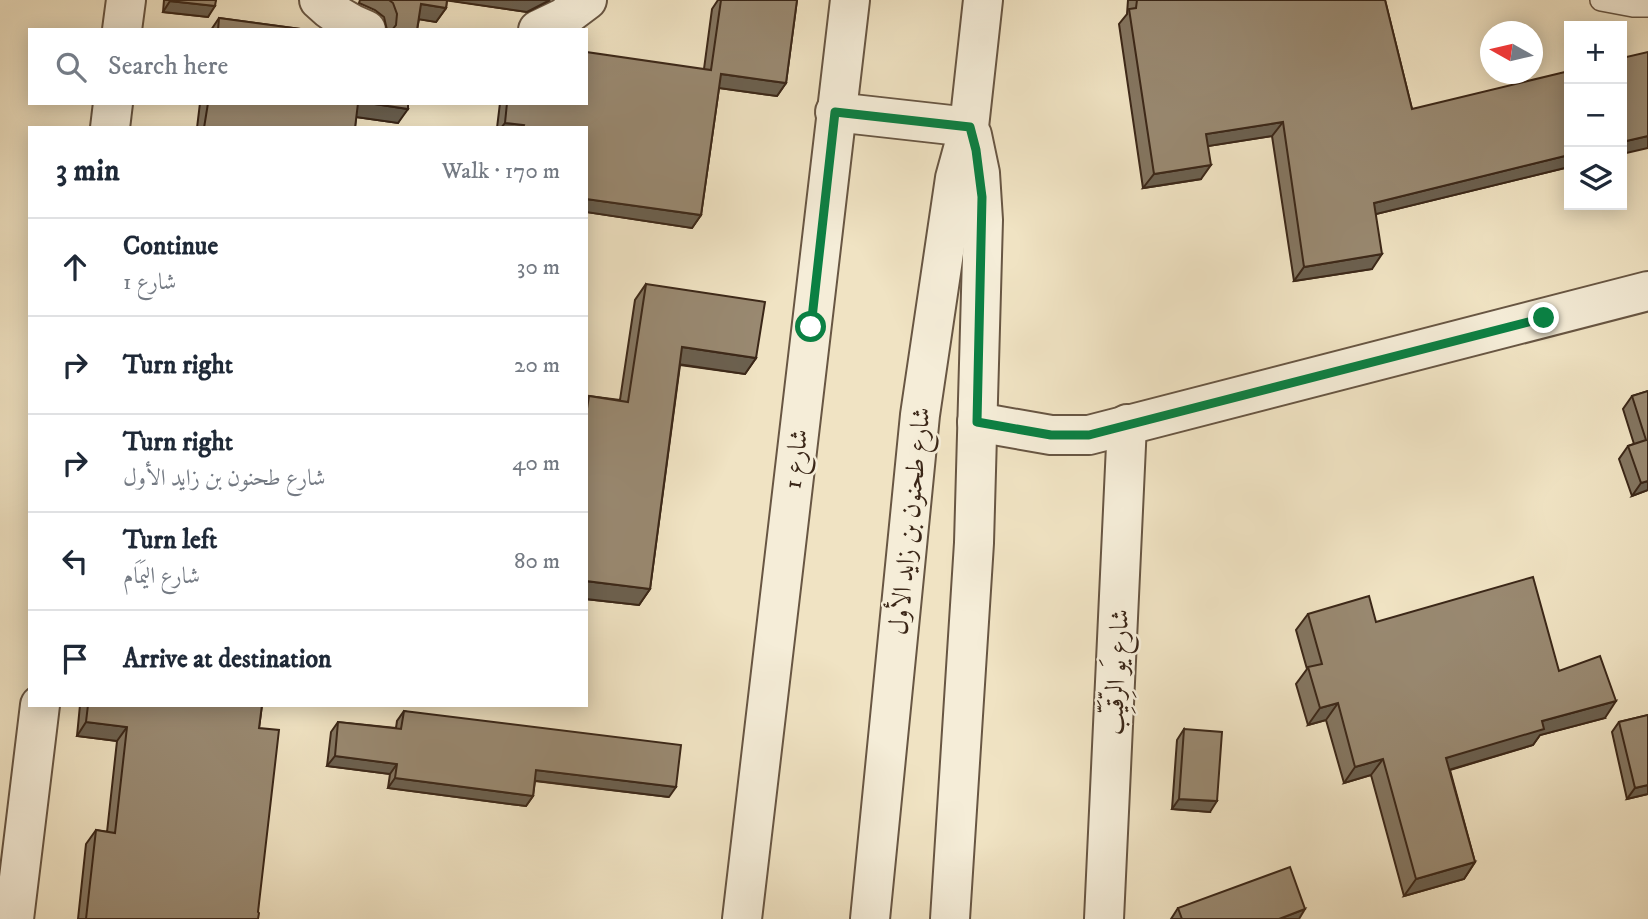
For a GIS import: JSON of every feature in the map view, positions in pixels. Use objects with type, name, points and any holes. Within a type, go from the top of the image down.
[{"type":"street","points":[[122,28],[126,0]]},
{"type":"street","points":[[319,0],[350,24],[361,28]]},
{"type":"street","points":[[542,28],[563,18],[587,0]]},
{"type":"street","name":"شارع 1","points":[[743,919],[850,0]]},
{"type":"street","name":"شارع طحنون بن زايد الأول","points":[[870,919],[920,415],[955,178],[970,127],[984,0]]},
{"type":"street","points":[[110,126],[113,105]]},
{"type":"street","points":[[835,112],[970,127]]},
{"type":"street","name":"شارع طحنون بن زايد الأول","points":[[950,919],[974,543],[982,197],[970,127]]},
{"type":"street","points":[[977,422],[1051,435],[1089,435],[1648,291]]},
{"type":"street","name":"شارع يَو الرِّقَيِّب","points":[[1104,919],[1127,424]]},
{"type":"street","points":[[14,919],[40,707]]},
{"type":"lane","points":[[1601,0],[1648,6]]},
{"type":"building","points":[[170,0],[216,0],[215,6]]},
{"type":"building","points":[[389,0],[447,0],[446,8],[421,4],[417,28],[394,28],[397,14]]},
{"type":"building","points":[[721,0],[797,0],[786,83],[721,74],[701,215],[588,199],[588,126],[524,126],[505,123],[507,105],[588,105],[588,52],[711,70]]},
{"type":"building","points":[[1137,0],[1385,0],[1412,109],[1515,84],[1543,84],[1543,77],[1564,72],[1564,156],[1374,203],[1382,254],[1304,267],[1283,122],[1206,134],[1211,165],[1154,174],[1129,9],[1136,8]]},
{"type":"building","points":[[219,18],[293,28],[218,28]]},
{"type":"building","points":[[1648,52],[1648,136],[1627,141],[1627,84],[1627,57]]},
{"type":"building","points":[[208,105],[358,105],[355,126],[204,126]]},
{"type":"building","points":[[381,105],[408,105],[408,109]]},
{"type":"building","points":[[646,284],[765,302],[756,358],[682,347],[650,589],[588,581],[589,396],[628,402]]},
{"type":"building","points":[[1648,391],[1648,481],[1641,483],[1628,446],[1646,440],[1632,396]]},
{"type":"building","points":[[1533,577],[1559,671],[1600,656],[1616,701],[1542,721],[1544,729],[1446,758],[1475,862],[1416,879],[1383,759],[1355,767],[1338,703],[1320,708],[1308,667],[1322,664],[1308,614],[1369,596],[1376,622]]},
{"type":"building","points":[[88,707],[262,707],[259,728],[279,730],[258,919],[86,919],[96,830],[115,833],[127,727],[86,722]]},
{"type":"building","points":[[404,711],[681,745],[676,787],[536,770],[533,796],[395,778],[397,764],[335,756],[338,722],[401,729]]},
{"type":"building","points":[[1648,715],[1648,785],[1635,788],[1619,722]]},
{"type":"building","points":[[1184,729],[1222,732],[1217,801],[1179,799]]},
{"type":"building","points":[[1290,867],[1305,909],[1279,919],[1182,919],[1178,908]]},
{"type":"route","points":[[811,327],[835,112],[970,127],[980,173],[983,220],[977,422],[1051,435],[1089,435],[1544,318]]}]
